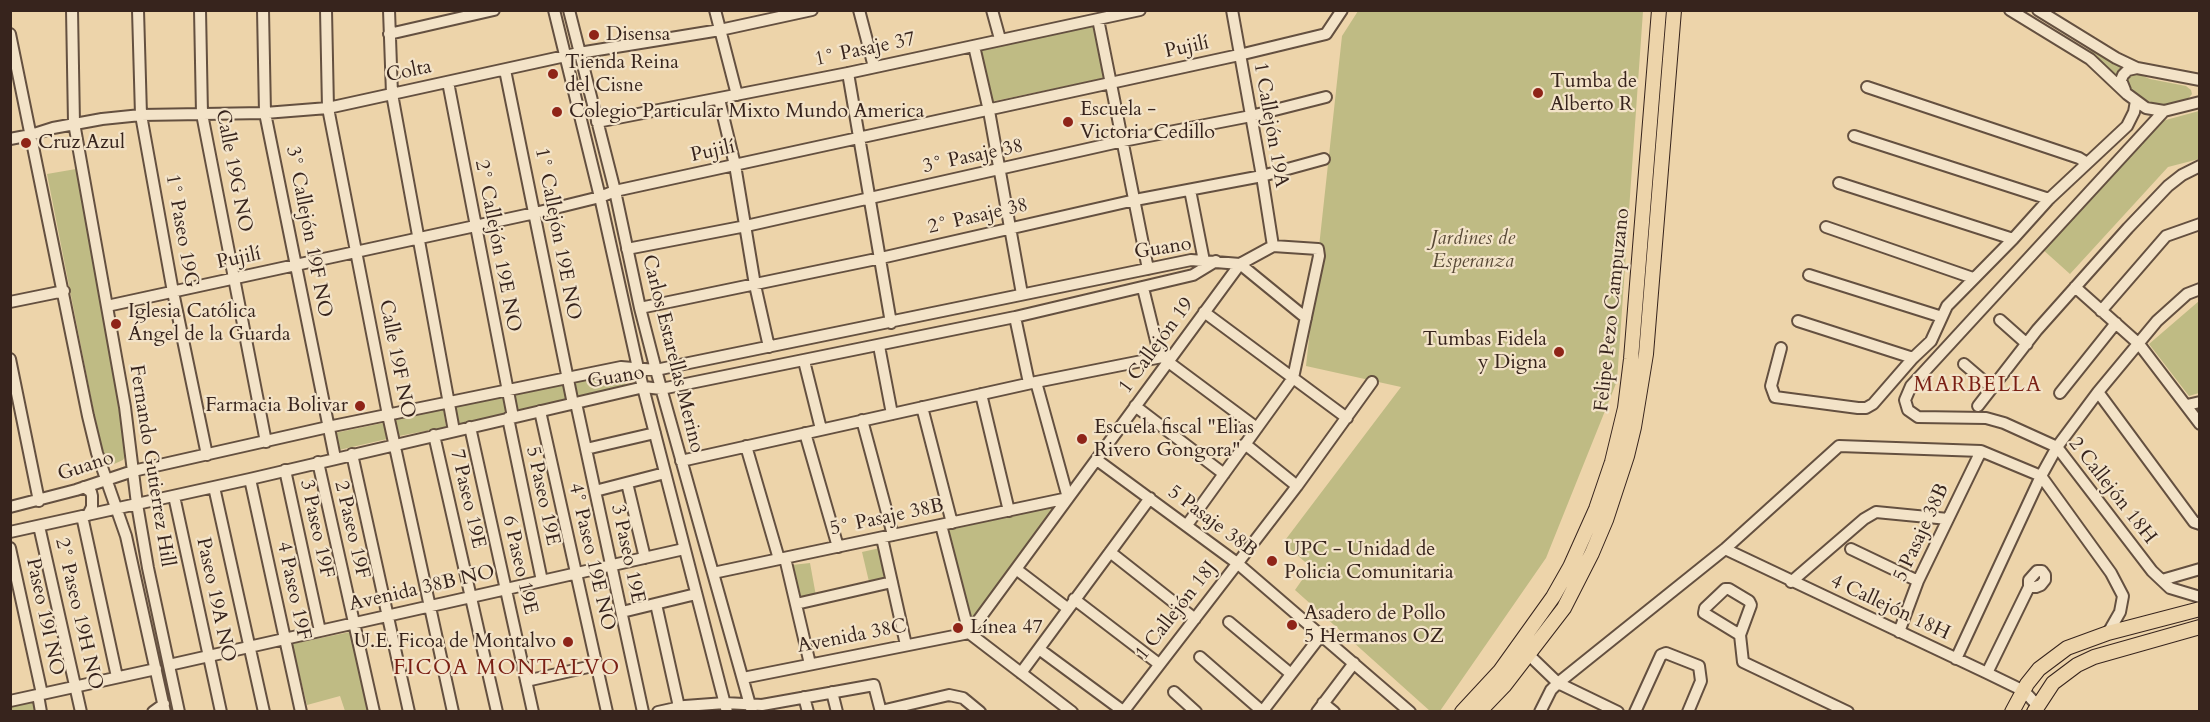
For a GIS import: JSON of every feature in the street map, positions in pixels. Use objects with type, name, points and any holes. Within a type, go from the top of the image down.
[{"type":"main road","name":"Felipe Pezo Campuzano","points":[[1462,711],[1500,670],[1553,597],[1570,567],[1596,509],[1612,462],[1625,408],[1631,359],[1659,10]]},
{"type":"main road","name":"Felipe Pezo Campuzano","points":[[1479,711],[1504,686],[1564,608],[1592,553],[1616,492],[1634,427],[1646,354],[1674,10]]},
{"type":"main road","points":[[2012,711],[2039,669],[2067,648],[2087,639],[2199,609]]},
{"type":"main road","points":[[2035,708],[2053,683],[2077,665],[2094,657],[2199,627]]},
{"type":"street","name":"Fernando Gutierrez Hill","points":[[72,10],[74,123],[125,407],[137,504],[148,568],[179,711]]},
{"type":"street","name":"1° Paseo 19G","points":[[138,10],[141,115],[173,291],[207,455]]},
{"type":"street","name":"Calle 19G NO","points":[[200,10],[202,114],[266,442]]},
{"type":"street","name":"3° Callejón 19F NO","points":[[263,10],[265,113],[335,458]]},
{"type":"street","name":"Calle 19F NO","points":[[326,10],[328,108],[394,444],[453,711]]},
{"type":"street","points":[[389,10],[392,94],[454,431]]},
{"type":"street","points":[[389,34],[494,10]]},
{"type":"street","name":"Carlos Estarellas Merino","points":[[554,10],[600,197],[638,368],[726,707]]},
{"type":"street","name":"Carlos Estarellas Merino","points":[[569,10],[615,191],[656,370],[751,708]]},
{"type":"street","points":[[715,10],[737,95]]},
{"type":"street","name":"Colta","points":[[10,139],[74,123],[141,115],[265,113],[328,108],[579,54],[720,30],[812,10]]},
{"type":"street","points":[[859,10],[874,67]]},
{"type":"street","points":[[992,10],[1000,39]]},
{"type":"street","name":"1 Callejón 19A","points":[[1232,10],[1262,176],[1272,246]]},
{"type":"street","name":"Pujilí","points":[[107,306],[535,213],[600,197],[615,191],[1239,55],[1326,34],[1341,10]]},
{"type":"street","points":[[2010,10],[2090,59],[2127,94],[2153,111],[2164,111],[2199,102]]},
{"type":"street","points":[[2038,10],[2116,58],[2137,68],[2199,80]]},
{"type":"street","name":"1° Pasaje 37","points":[[597,122],[848,73],[1140,11]]},
{"type":"street","points":[[1098,19],[1148,269]]},
{"type":"street","name":"Fernando Gutierrez Hill","points":[[10,33],[88,416],[97,453],[117,509],[135,571],[164,708]]},
{"type":"street","points":[[974,46],[989,111],[1022,294]]},
{"type":"street","points":[[2127,94],[2122,84],[2123,75],[2128,70],[2137,68]]},
{"type":"street","name":"1° Callejón 19E NO","points":[[505,70],[574,404]]},
{"type":"street","points":[[848,73],[861,137],[891,323]]},
{"type":"street","points":[[2185,78],[2193,85],[2195,96],[2185,106]]},
{"type":"street","name":"2° Callejón 19E NO","points":[[448,82],[507,391],[510,418]]},
{"type":"street","points":[[1868,87],[2087,163]]},
{"type":"street","name":"3° Pasaje 38","points":[[627,249],[746,226],[1123,141],[1251,116],[1326,97]]},
{"type":"street","points":[[719,99],[735,165],[768,347]]},
{"type":"street","points":[[1781,348],[1771,386],[1775,397],[1858,408],[1873,404],[1931,341],[1947,306],[2049,199],[2127,126],[2134,112],[2136,101]]},
{"type":"street","name":"2 Callejón 18H","points":[[2164,111],[1911,386],[1905,400],[1908,411],[1918,417],[1986,418],[2004,423],[2057,447],[2152,571],[2170,588],[2199,597]]},
{"type":"street","points":[[1854,136],[2049,199]]},
{"type":"street","name":"2° Pasaje 38","points":[[640,308],[881,258],[1135,200],[1262,176],[1324,159]]},
{"type":"street","points":[[1978,406],[2075,287],[2168,186],[2199,166]]},
{"type":"street","points":[[1839,183],[2013,239]]},
{"type":"street","points":[[1190,190],[1204,261]]},
{"type":"street","points":[[2101,311],[2166,236],[2199,224]]},
{"type":"street","points":[[1826,227],[1973,278]]},
{"type":"street","points":[[1186,525],[1293,378],[1320,254],[1318,249],[1272,246]]},
{"type":"street","name":"1 Callejón 19","points":[[969,633],[1097,460],[1166,358],[1240,264],[1272,246]]},
{"type":"street","name":"Guano","points":[[10,507],[39,501],[133,471],[448,402],[621,367],[656,370],[1191,260],[1216,261]]},
{"type":"street","points":[[1216,261],[1240,264],[1306,318]]},
{"type":"street","name":"Guano","points":[[10,532],[250,479],[644,387],[661,389],[1015,317],[1143,288],[1193,274],[1216,261]]},
{"type":"street","points":[[1809,275],[1942,317]]},
{"type":"street","points":[[2075,287],[2139,344],[2199,424]]},
{"type":"street","points":[[1143,288],[1166,358],[1257,428]]},
{"type":"street","points":[[1956,659],[2041,476],[2057,447],[2097,392],[2157,321],[2187,294],[2199,289]]},
{"type":"street","points":[[10,302],[64,291]]},
{"type":"street","points":[[1204,312],[1347,418]]},
{"type":"street","points":[[1015,317],[1068,498]]},
{"type":"street","points":[[2000,320],[2027,344]]},
{"type":"street","points":[[1798,321],[1913,358]]},
{"type":"street","points":[[2060,393],[2116,323]]},
{"type":"street","points":[[879,346],[892,414]]},
{"type":"street","points":[[681,461],[981,394],[1166,358]]},
{"type":"street","points":[[10,359],[39,501]]},
{"type":"street","points":[[804,361],[821,429]]},
{"type":"street","points":[[1964,364],[1992,388]]},
{"type":"street","name":"1 Callejón 18J","points":[[1123,711],[1297,486],[1372,382]]},
{"type":"street","points":[[2097,392],[2194,522],[2199,524]]},
{"type":"street","points":[[981,394],[1009,511]]},
{"type":"street","points":[[2187,405],[2199,402]]},
{"type":"street","name":"3 Paseo 19E","points":[[574,404],[586,449],[643,711]]},
{"type":"street","points":[[1135,406],[1224,474]]},
{"type":"street","points":[[922,407],[969,633],[1072,711]]},
{"type":"street","name":"4° Paseo 19E NO","points":[[540,411],[607,711]]},
{"type":"street","name":"5 Paseo 19E","points":[[510,418],[542,581]]},
{"type":"street","points":[[862,420],[887,537],[892,582],[906,645]]},
{"type":"street","name":"6 Paseo 19E","points":[[470,427],[533,711]]},
{"type":"street","points":[[586,449],[655,433]]},
{"type":"street","points":[[805,433],[838,547]]},
{"type":"street","name":"7 Paseo 19E","points":[[434,435],[497,711]]},
{"type":"street","points":[[1245,444],[1297,486]]},
{"type":"street","points":[[1540,711],[1558,682],[1725,549],[1815,470],[1832,450],[1843,445],[1982,451],[2041,476],[2111,573],[2123,596],[2120,612],[2108,633]]},
{"type":"street","points":[[746,446],[796,604],[810,664]]},
{"type":"street","name":"5 Pasaje 38B","points":[[1899,632],[1918,581],[1982,451]]},
{"type":"street","points":[[352,454],[409,711]]},
{"type":"street","name":"5 Pasaje 38B","points":[[1097,460],[1237,563],[1410,711]]},
{"type":"street","name":"2 Paseo 19F","points":[[318,462],[374,711]]},
{"type":"street","name":"3 Paseo 19F","points":[[285,470],[320,631]]},
{"type":"street","points":[[595,491],[665,473]]},
{"type":"street","name":"4 Paseo 19F","points":[[250,479],[301,711]]},
{"type":"street","points":[[627,483],[645,558]]},
{"type":"street","points":[[84,487],[91,492],[92,496],[92,507],[85,516],[117,677]]},
{"type":"street","points":[[214,487],[264,711]]},
{"type":"street","name":"Paseo 19A NO","points":[[174,496],[221,711]]},
{"type":"street","name":"5° Pasaje 38B","points":[[713,573],[1068,498]]},
{"type":"street","points":[[1021,673],[1150,498]]},
{"type":"street","points":[[1791,582],[1864,519],[1876,512],[1948,519]]},
{"type":"street","name":"2° Paseo 19H NO","points":[[39,525],[81,711]]},
{"type":"street","name":"Paseo 19I NO","points":[[10,549],[40,694],[41,711]]},
{"type":"street","name":"Avenida 38B NO","points":[[168,665],[684,549]]},
{"type":"street","name":"4 Callejón 18H","points":[[1725,549],[2024,691],[2035,708]]},
{"type":"street","points":[[1851,549],[1918,581]]},
{"type":"street","points":[[1110,552],[1195,619]]},
{"type":"street","points":[[1017,569],[1159,664]]},
{"type":"street","points":[[2162,580],[2199,569]]},
{"type":"street","points":[[796,604],[892,582]]},
{"type":"street","points":[[1987,673],[2029,587]]},
{"type":"street","points":[[1740,635],[1704,614],[1705,608],[1725,589],[1749,601],[1751,605],[1740,635],[1743,662],[1848,711]]},
{"type":"street","points":[[621,612],[696,594]]},
{"type":"street","points":[[656,604],[683,708]]},
{"type":"street","points":[[1229,622],[1291,674]]},
{"type":"street","name":"Avenida 38C","points":[[743,678],[969,633]]},
{"type":"street","points":[[1200,657],[1262,711],[1322,634]]},
{"type":"street","points":[[1039,649],[1123,711]]},
{"type":"street","points":[[1635,711],[1660,655],[1666,653],[1699,666],[1702,673],[1701,681],[1688,711]]},
{"type":"street","points":[[1529,655],[1558,682],[1597,707],[1618,711]]},
{"type":"street","points":[[1334,711],[1320,707],[1354,663]]},
{"type":"street","points":[[526,681],[597,665]]},
{"type":"street","points":[[10,701],[156,669]]},
{"type":"street","points":[[658,711],[683,708],[751,708],[874,685],[881,711],[949,695],[963,698],[980,711]]},
{"type":"street","points":[[832,692],[837,711]]},
{"type":"street","points":[[1174,692],[1196,711]]},
{"type":"street","points":[[804,697],[808,711]]},
{"type":"street","points":[[153,711],[164,708]]},
{"type":"green space","name":"Jardines de Esperanza","points":[[1358,11],[1643,11],[1617,381],[1546,558],[1440,711],[1430,711],[1295,590],[1311,567],[1283,543],[1401,387],[1306,366],[1342,36]]},
{"type":"green space","points":[[1092,22],[1104,78],[990,102],[979,45]]},
{"type":"green space","points":[[2086,47],[2124,68],[2117,77]]},
{"type":"green space","points":[[2136,73],[2150,79],[2186,86],[2192,94],[2187,100],[2176,104],[2154,105],[2136,95],[2128,87],[2127,81],[2131,75]]},
{"type":"green space","points":[[2199,111],[2199,159],[2168,167],[2070,274],[2041,248],[2162,121]]},
{"type":"green space","points":[[76,169],[127,453],[123,460],[114,464],[103,458],[47,174]]},
{"type":"green space","points":[[2199,301],[2199,393],[2189,396],[2149,344]]},
{"type":"green space","points":[[622,370],[626,387],[575,398],[571,382]]},
{"type":"green space","points":[[562,382],[566,400],[515,411],[511,393]]},
{"type":"green space","points":[[504,395],[506,416],[459,426],[454,406]]},
{"type":"green space","points":[[443,408],[446,427],[399,436],[395,419]]},
{"type":"green space","points":[[383,423],[387,439],[339,450],[335,433]]},
{"type":"green space","points":[[1062,502],[969,626],[944,528]]},
{"type":"green space","points":[[880,548],[887,581],[870,586],[862,552]]},
{"type":"green space","points":[[810,563],[816,596],[798,600],[792,565]]},
{"type":"green space","points":[[350,632],[369,711],[345,711],[340,696],[307,705],[292,644]]},
{"type":"green space","points":[[34,701],[36,711],[11,711],[10,706]]},
{"type":"place","name":"Disensa","points":[[594,35]]},
{"type":"place","name":"Tienda Reina del Cisne","points":[[553,74]]},
{"type":"place","name":"Tumba de Alberto R","points":[[1538,93]]},
{"type":"place","name":"Colegio Particular Mixto Mundo America","points":[[557,112]]},
{"type":"place","name":"Escuela - Victoria Cedillo","points":[[1068,122]]},
{"type":"place","name":"Cruz Azul","points":[[26,143]]},
{"type":"place","name":"Iglesia Católica Ángel de la Guarda","points":[[116,324]]},
{"type":"place","name":"Tumbas Fidela y Digna","points":[[1559,352]]},
{"type":"place","name":"Farmacia Bolivar","points":[[360,406]]},
{"type":"place","name":"Escuela fiscal \"Elias Rivero Gongora\"","points":[[1082,439]]},
{"type":"place","name":"UPC - Unidad de Policia Comunitaria","points":[[1272,561]]},
{"type":"place","name":"Asadero de Pollo 5 Hermanos OZ","points":[[1292,625]]},
{"type":"place","name":"Línea 47","points":[[958,628]]},
{"type":"place","name":"U.E. Ficoa de Montalvo","points":[[568,642]]},
{"type":"district","name":"MARBELLA","points":[[1978,386]]},
{"type":"district","name":"FICOA MONTALVO","points":[[507,669]]}]
